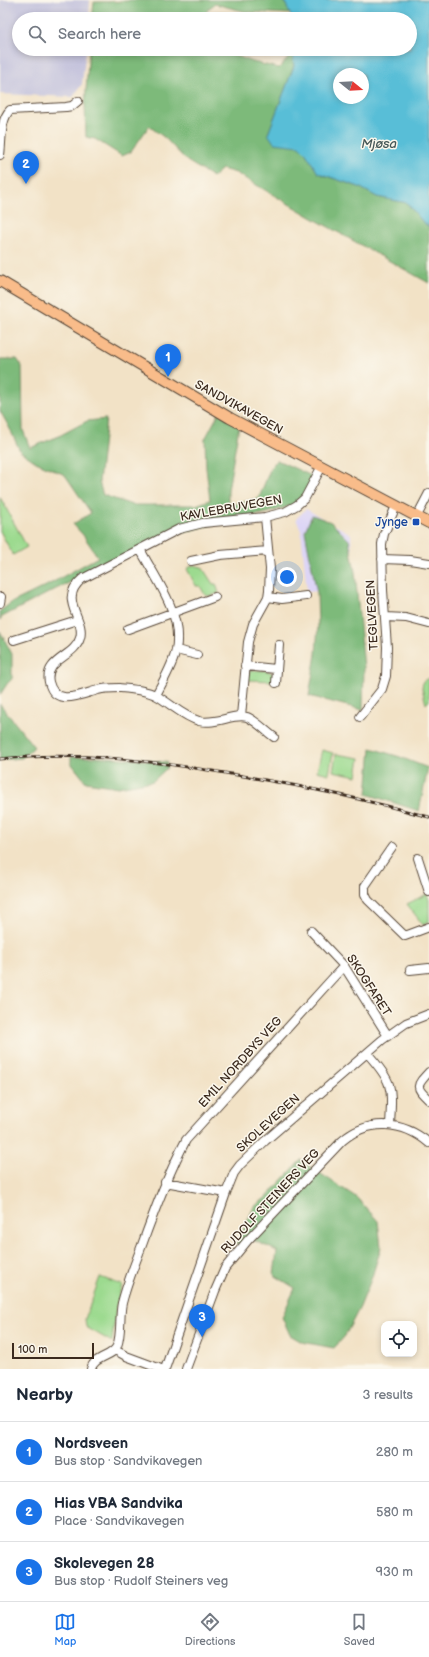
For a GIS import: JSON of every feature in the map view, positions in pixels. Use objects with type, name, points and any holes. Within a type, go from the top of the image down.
[{"type":"main road","name":"SANDVIKAVEGEN","points":[[0,281],[224,414],[429,523]]},
{"type":"street","points":[[0,155],[3,124],[6,115],[10,110],[66,107],[72,106],[78,101]]},
{"type":"street","name":"KAVLEBRUVEGEN","points":[[241,716],[212,722],[204,722],[191,717],[156,695],[129,688],[99,689],[70,698],[56,693],[49,684],[49,670],[55,663],[76,646],[81,636],[72,601],[73,592],[77,584],[85,578],[170,533],[188,526],[210,522],[265,517],[285,512],[298,505],[312,488],[322,466]]},
{"type":"street","points":[[417,516],[429,493]]},
{"type":"street","name":"TEGLVEGEN","points":[[360,717],[378,694],[384,683],[387,666],[382,559],[384,534],[396,506]]},
{"type":"street","points":[[265,517],[270,579],[268,597],[250,633],[245,666],[241,716],[249,718],[274,737]]},
{"type":"street","points":[[140,549],[173,612],[176,624],[176,650],[156,695]]},
{"type":"street","points":[[191,561],[201,561],[268,551]]},
{"type":"street","points":[[382,559],[410,560],[429,563]]},
{"type":"street","points":[[268,597],[282,599],[306,596]]},
{"type":"street","points":[[128,629],[138,629],[173,612],[215,597]]},
{"type":"street","points":[[385,617],[412,619],[429,624]]},
{"type":"street","points":[[14,640],[77,620]]},
{"type":"street","points":[[276,683],[279,645]]},
{"type":"street","points":[[176,650],[197,655]]},
{"type":"street","points":[[245,666],[276,669]]},
{"type":"street","points":[[392,847],[365,886],[365,894],[368,900],[405,936],[429,927]]},
{"type":"street","points":[[418,858],[429,892]]},
{"type":"street","name":"SKOGFARET","points":[[311,931],[344,966],[388,1036]]},
{"type":"street","name":"EMIL NORDBYS VEG","points":[[115,1350],[118,1344],[122,1304],[128,1282],[165,1182],[186,1140],[344,966]]},
{"type":"street","points":[[410,970],[429,968]]},
{"type":"street","name":"SKOLEVEGEN","points":[[164,1369],[234,1173],[246,1157],[366,1053],[406,1023],[429,1014]]},
{"type":"street","points":[[366,1053],[385,1075],[390,1086],[392,1100],[390,1125]]},
{"type":"street","points":[[429,1072],[418,1087],[419,1091],[429,1100]]},
{"type":"street","name":"RUDOLF STEINERS VEG","points":[[186,1369],[225,1268],[248,1240],[346,1138],[356,1131],[369,1126],[390,1125],[411,1130],[429,1143]]},
{"type":"street","points":[[165,1182],[226,1193]]},
{"type":"street","points":[[91,1369],[92,1365],[101,1357],[115,1350],[126,1356],[161,1369]]},
{"type":"shaded area","points":[[0,0],[90,0],[89,12],[12,12],[12,56],[85,56],[82,84],[73,97],[0,94]]},
{"type":"shaded area","points":[[306,509],[351,534],[353,588],[307,592],[301,530],[296,519]]},
{"type":"green space","points":[[284,0],[290,12],[247,12],[215,4],[206,12],[93,12],[94,2]]},
{"type":"green space","points":[[88,56],[237,56],[253,62],[279,68],[290,56],[293,56],[294,66],[268,134],[299,146],[305,152],[318,173],[359,187],[377,197],[407,203],[429,227],[429,283],[316,220],[236,173],[222,169],[213,177],[187,161],[165,138],[149,126],[131,152],[122,156],[95,139],[86,137],[85,104]]},
{"type":"green space","points":[[0,359],[17,359],[22,366],[23,430],[30,448],[59,436],[87,421],[106,419],[99,482],[103,495],[132,505],[196,505],[210,500],[206,468],[205,439],[219,413],[239,426],[228,490],[228,506],[259,498],[271,467],[277,460],[318,479],[303,502],[267,513],[235,519],[173,535],[58,588],[2,617],[0,620],[0,611],[11,603],[46,586],[98,557],[83,535],[73,524],[91,513],[65,475],[36,462],[20,451],[0,411]]},
{"type":"green space","points":[[0,497],[27,547],[13,555],[0,531]]},
{"type":"green space","points":[[312,515],[331,522],[349,540],[355,572],[364,668],[363,710],[309,696],[316,654],[318,625],[317,593],[305,531]]},
{"type":"green space","points":[[193,565],[202,567],[213,584],[216,584],[219,593],[210,596],[205,595],[200,586],[196,586],[187,569]]},
{"type":"green space","points":[[0,631],[12,654],[12,679],[0,695]]},
{"type":"green space","points":[[250,670],[268,671],[273,674],[273,681],[247,680]]},
{"type":"green space","points":[[429,678],[429,701],[426,704],[422,688],[423,681]]},
{"type":"green space","points":[[0,704],[34,747],[22,758],[0,760]]},
{"type":"green space","points":[[371,748],[428,768],[419,811],[367,794]]},
{"type":"green space","points":[[322,750],[333,753],[329,774],[317,771]]},
{"type":"green space","points":[[336,754],[360,758],[357,776],[333,771]]},
{"type":"green space","points":[[71,757],[107,757],[167,762],[167,768],[153,781],[118,787],[86,782],[71,763]]},
{"type":"green space","points":[[427,894],[429,900],[429,922],[423,925],[407,904]]},
{"type":"green space","points":[[302,1159],[301,1161],[356,1197],[378,1221],[381,1247],[372,1277],[360,1307],[345,1336],[334,1348],[302,1342],[290,1335],[282,1317],[295,1288],[274,1275],[277,1251],[251,1239],[236,1245],[254,1207],[268,1196]]},
{"type":"green space","points":[[100,1277],[122,1285],[116,1307],[112,1342],[86,1327],[85,1319]]},
{"type":"water","name":"Mjøsa","points":[[284,0],[429,0],[429,227],[407,203],[377,197],[359,187],[318,173],[305,152],[299,146],[274,143],[268,134],[294,66],[293,56],[417,56],[417,12],[289,12]]},
{"type":"railway","points":[[0,759],[58,756],[145,761],[256,778],[355,798],[429,817]]},
{"type":"place","name":"Hias VBA Sandvika","points":[[26,184]]},
{"type":"place","name":"Nordsveen","points":[[168,377]]},
{"type":"place","name":"Jynge","points":[[416,522]]},
{"type":"place","name":"Skolevegen 28","points":[[202,1337]]}]
